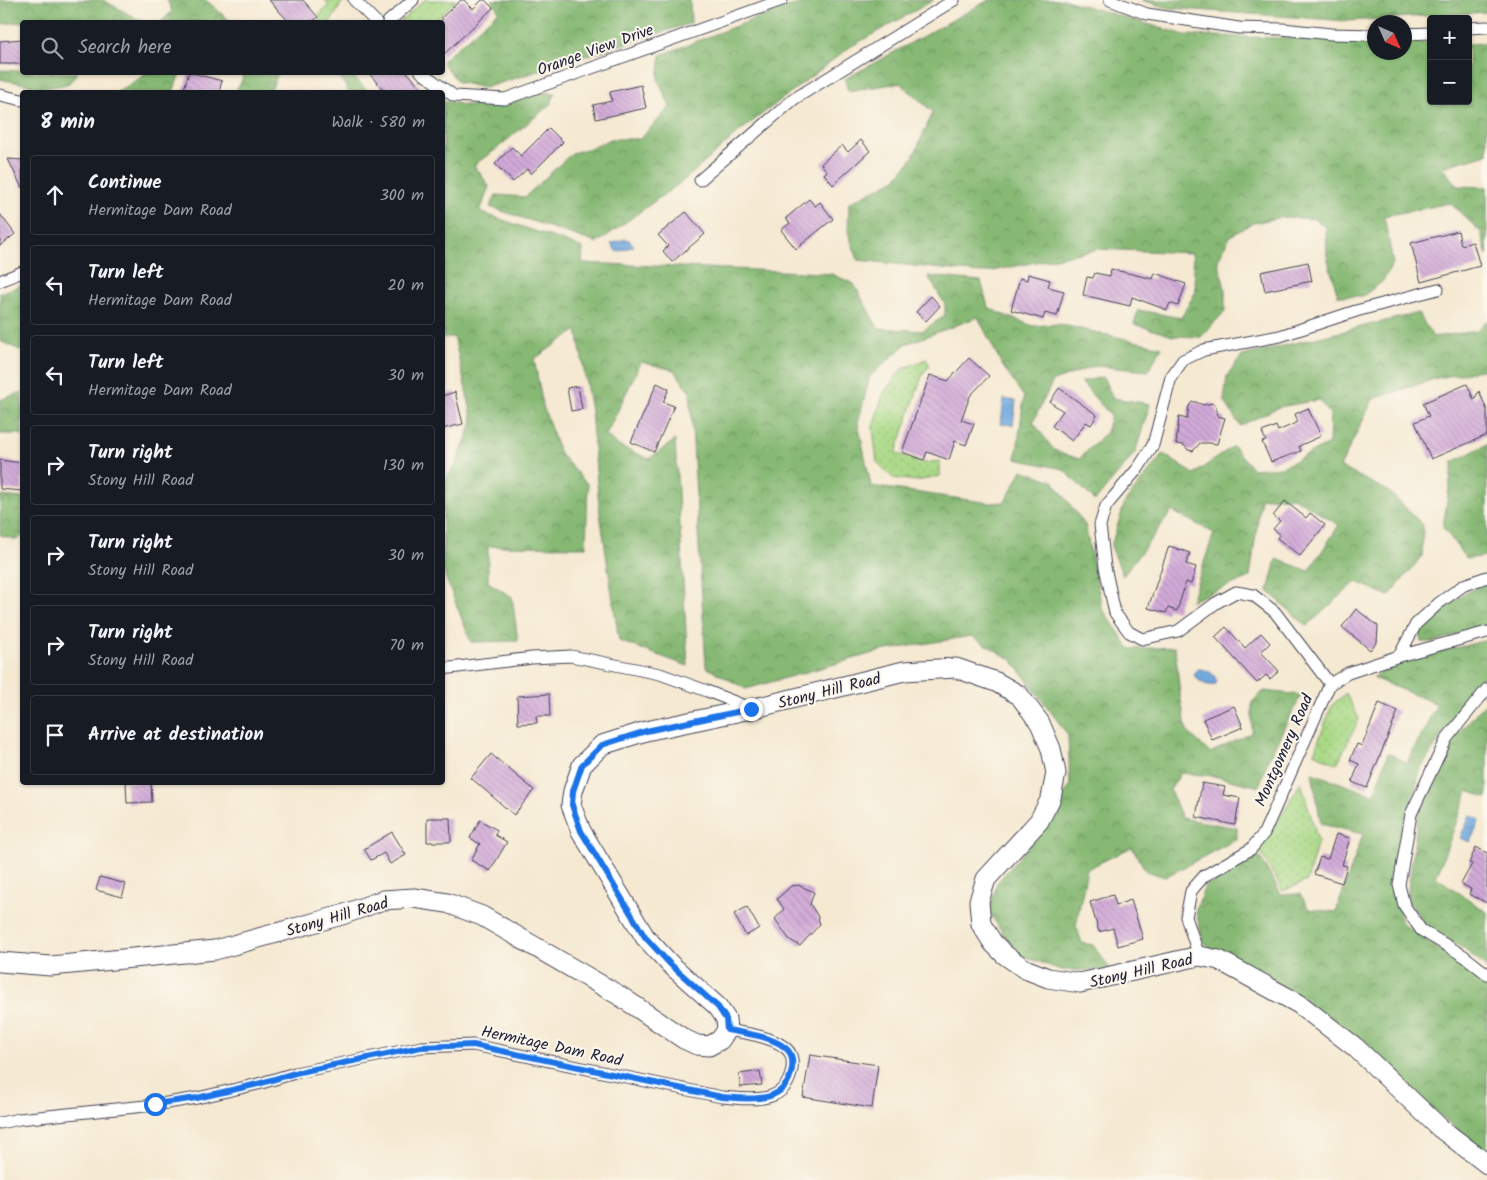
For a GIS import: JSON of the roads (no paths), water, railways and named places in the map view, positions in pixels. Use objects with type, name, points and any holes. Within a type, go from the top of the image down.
[{"type":"main road","name":"Stony Hill Road","points":[[0,962],[50,966],[214,950],[342,915],[383,900],[414,898],[448,903],[482,916],[620,996],[684,1039],[697,1045],[709,1046],[720,1040],[727,1030],[726,1019],[718,1007],[670,964],[645,937],[581,831],[572,805],[573,791],[582,765],[602,745],[646,731],[751,709],[904,671],[956,668],[996,682],[1019,696],[1040,723],[1051,749],[1056,773],[1051,798],[1039,821],[986,879],[979,901],[981,924],[1005,955],[1025,968],[1048,978],[1080,983],[1199,956],[1219,960],[1298,1004],[1355,1047],[1440,1128],[1487,1164]]},
{"type":"street","points":[[354,0],[374,20]]},
{"type":"street","points":[[390,20],[414,0]]},
{"type":"street","name":"Orange View Drive","points":[[425,75],[454,96],[506,99],[782,0]]},
{"type":"street","points":[[700,180],[794,99],[954,0]]},
{"type":"street","points":[[1110,0],[1147,14],[1239,28],[1367,35]]},
{"type":"street","points":[[1472,28],[1487,27]]},
{"type":"street","points":[[1412,34],[1427,33]]},
{"type":"street","points":[[0,95],[20,100]]},
{"type":"street","points":[[0,281],[20,273]]},
{"type":"street","points":[[1330,684],[1275,612],[1253,595],[1236,592],[1178,631],[1142,639],[1129,632],[1114,613],[1105,567],[1100,526],[1106,506],[1138,467],[1153,445],[1171,377],[1183,360],[1204,350],[1280,336],[1356,311],[1438,289]]},
{"type":"street","points":[[1399,656],[1416,624],[1440,603],[1464,586],[1487,577]]},
{"type":"street","name":"Montgomery Road","points":[[1199,956],[1186,917],[1191,891],[1204,876],[1251,849],[1264,833],[1330,684],[1348,673],[1399,656],[1487,632]]},
{"type":"street","points":[[445,669],[532,658],[570,656],[660,674],[751,709]]},
{"type":"street","points":[[1487,689],[1447,738],[1411,814],[1399,885],[1404,905],[1421,930],[1464,956],[1487,974]]},
{"type":"street","name":"Hermitage Dam Road","points":[[0,1123],[19,1119],[197,1098],[258,1084],[295,1073],[421,1047],[473,1045],[722,1097],[758,1100],[768,1098],[782,1090],[790,1076],[793,1061],[791,1053],[782,1045],[754,1034],[727,1030]]},
{"type":"water","points":[[625,239],[629,240],[634,246],[617,252],[611,244]]},
{"type":"water","points":[[1004,399],[1016,401],[1013,425],[1001,424]]},
{"type":"water","points":[[1197,669],[1207,670],[1212,673],[1217,681],[1215,685],[1209,685],[1199,680],[1194,675]]},
{"type":"water","points":[[1470,815],[1480,820],[1470,842],[1460,838]]}]
